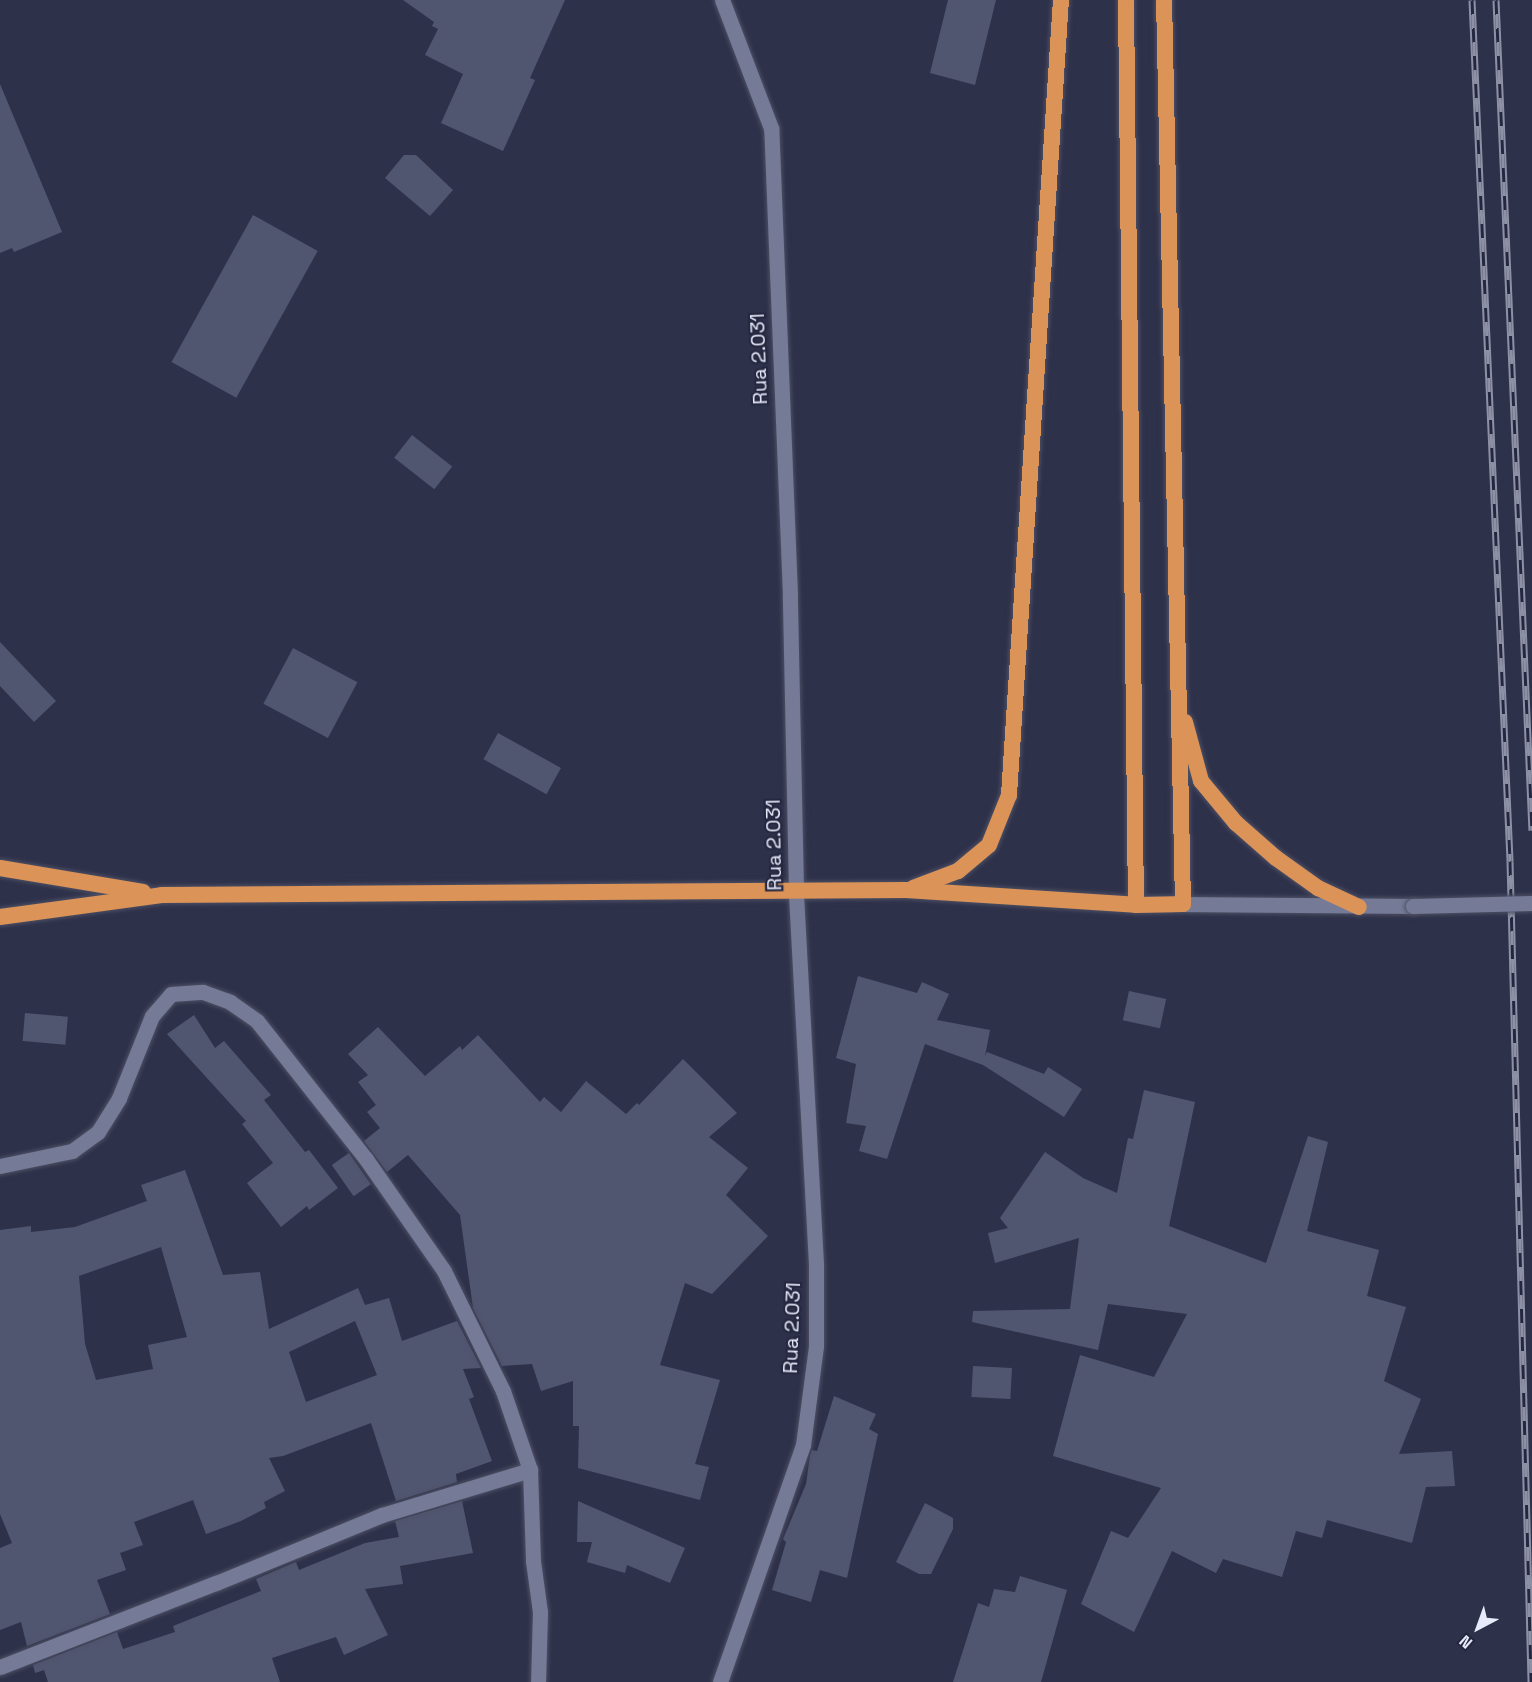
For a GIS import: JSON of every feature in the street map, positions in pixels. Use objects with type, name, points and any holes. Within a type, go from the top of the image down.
[{"type":"highway","points":[[906,890],[958,871],[989,845],[1009,795],[1061,0]]},
{"type":"highway","points":[[1126,0],[1136,905]]},
{"type":"highway","points":[[0,916],[162,895],[906,890],[1136,905],[1183,904],[1164,0]]},
{"type":"highway","points":[[1179,698],[1201,781],[1236,823],[1276,858],[1318,888],[1359,907]]},
{"type":"highway","points":[[0,868],[162,895]]},
{"type":"street","name":"Rua 2.031","points":[[720,1682],[803,1445],[816,1346],[816,1264],[796,890],[790,595],[771,128],[722,0]]},
{"type":"street","points":[[1183,904],[1359,907],[1532,903]]},
{"type":"street","points":[[0,1166],[72,1151],[98,1132],[119,1098],[152,1016],[171,994],[203,992],[230,1002],[257,1021],[366,1159],[444,1271],[503,1391],[530,1470],[534,1561],[540,1612],[538,1682]]},
{"type":"street","points":[[0,1667],[216,1583],[382,1515],[530,1470]]},
{"type":"building","points":[[403,0],[565,0],[530,78],[535,80],[503,151],[441,123],[463,74],[425,55],[438,29],[432,26],[434,22]]},
{"type":"building","points":[[948,0],[996,0],[975,85],[930,73]]},
{"type":"building","points":[[0,84],[62,232],[14,252],[12,248],[0,253]]},
{"type":"building","points":[[404,155],[416,155],[453,190],[430,216],[385,178]]},
{"type":"building","points":[[253,215],[318,251],[236,398],[172,362]]},
{"type":"building","points":[[412,435],[452,466],[434,489],[394,458]]},
{"type":"building","points":[[0,642],[56,701],[34,722],[0,686]]},
{"type":"building","points":[[293,648],[357,682],[328,738],[263,704]]},
{"type":"building","points":[[498,733],[561,768],[546,794],[483,759]]},
{"type":"building","points":[[858,976],[917,993],[922,982],[949,994],[937,1020],[990,1030],[985,1056],[987,1052],[1044,1074],[1048,1067],[1082,1089],[1064,1117],[983,1065],[925,1044],[887,1159],[859,1151],[866,1126],[846,1123],[856,1064],[836,1058]]},
{"type":"building","points":[[1129,991],[1166,999],[1160,1028],[1123,1020]]},
{"type":"building","points":[[25,1013],[68,1017],[65,1045],[23,1041]]},
{"type":"building","points":[[194,1015],[215,1048],[224,1041],[271,1095],[264,1100],[305,1152],[309,1150],[338,1188],[309,1210],[307,1206],[281,1227],[247,1183],[273,1163],[242,1124],[246,1121],[167,1034]]},
{"type":"building","points":[[378,1027],[425,1076],[460,1046],[462,1050],[478,1035],[540,1102],[544,1097],[561,1112],[586,1081],[626,1114],[637,1103],[639,1105],[683,1059],[737,1113],[709,1137],[748,1168],[726,1195],[768,1236],[712,1294],[685,1283],[660,1365],[720,1380],[695,1464],[709,1467],[700,1500],[578,1468],[579,1426],[573,1426],[573,1381],[541,1391],[532,1364],[502,1366],[473,1308],[460,1215],[408,1155],[387,1172],[364,1141],[380,1128],[367,1112],[376,1105],[358,1082],[368,1075],[348,1054]]},
{"type":"building","points":[[1144,1090],[1195,1102],[1169,1226],[1266,1263],[1308,1136],[1328,1142],[1307,1231],[1379,1250],[1367,1296],[1406,1307],[1384,1381],[1421,1399],[1399,1454],[1452,1451],[1455,1486],[1426,1487],[1412,1543],[1327,1520],[1322,1538],[1296,1531],[1282,1577],[1223,1559],[1216,1573],[1172,1551],[1134,1632],[1081,1604],[1111,1531],[1128,1538],[1161,1488],[1053,1456],[1080,1355],[1154,1377],[1187,1314],[1108,1304],[1098,1350],[972,1322],[973,1311],[1070,1309],[1079,1238],[995,1263],[988,1233],[1008,1228],[1000,1218],[1045,1152],[1083,1178],[1117,1193],[1128,1138],[1133,1139]]},
{"type":"building","points":[[349,1153],[371,1184],[354,1196],[332,1165]]},
{"type":"building","points":[[185,1170],[223,1275],[260,1272],[269,1329],[358,1288],[365,1305],[389,1298],[402,1341],[457,1321],[481,1368],[463,1369],[474,1397],[469,1399],[492,1461],[456,1474],[457,1482],[396,1501],[371,1423],[283,1456],[269,1458],[285,1491],[264,1502],[266,1508],[241,1521],[206,1534],[193,1500],[134,1522],[143,1545],[120,1553],[126,1570],[97,1580],[110,1614],[27,1646],[21,1622],[0,1630],[0,1548],[12,1543],[0,1514],[0,1230],[31,1226],[31,1232],[75,1227],[147,1201],[141,1185]],"holes":[[[161,1247],[187,1337],[148,1345],[153,1369],[96,1380],[85,1344],[79,1276]],[[355,1321],[377,1375],[306,1402],[289,1352]]]},
{"type":"building","points":[[973,1366],[1012,1368],[1010,1399],[971,1397]]},
{"type":"building","points":[[834,1396],[876,1414],[869,1429],[878,1434],[847,1578],[820,1570],[811,1602],[772,1590],[786,1542],[783,1539],[806,1484],[810,1455],[812,1450],[817,1451]]},
{"type":"building","points":[[462,1501],[473,1553],[400,1566],[403,1584],[365,1589],[388,1635],[344,1655],[336,1637],[272,1658],[280,1682],[48,1682],[44,1670],[35,1673],[33,1665],[117,1632],[123,1649],[175,1632],[173,1626],[261,1591],[256,1579],[296,1562],[299,1570],[365,1543],[399,1537],[395,1521]]},
{"type":"building","points":[[578,1501],[685,1548],[670,1583],[627,1565],[625,1573],[587,1562],[592,1542],[577,1542]]},
{"type":"building","points":[[925,1503],[953,1518],[953,1529],[931,1574],[919,1574],[896,1562]]},
{"type":"building","points":[[1020,1576],[1067,1590],[1041,1682],[953,1682],[978,1603],[989,1607],[994,1589],[1015,1592]]},
{"type":"railway","points":[[1472,0],[1510,861],[1531,1682]]},
{"type":"railway","points":[[1496,0],[1532,830]]}]
